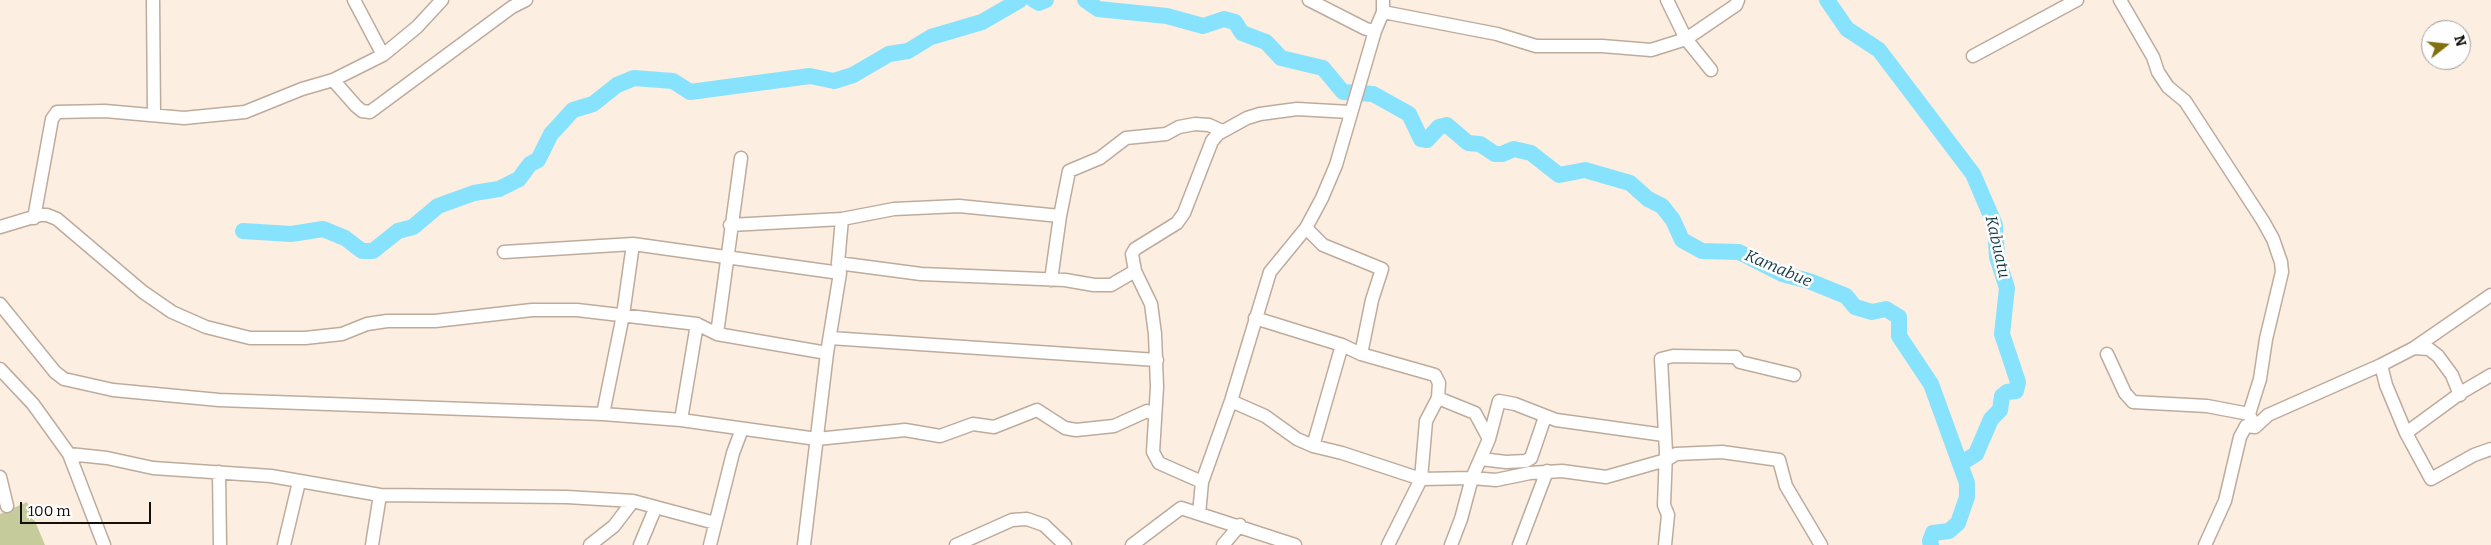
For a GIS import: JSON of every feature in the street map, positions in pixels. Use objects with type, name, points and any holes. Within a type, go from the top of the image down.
[{"type":"street","points":[[153,0],[154,114]]},
{"type":"street","points":[[354,0],[383,55]]},
{"type":"street","points":[[34,218],[52,119],[58,112],[105,111],[184,118],[244,112],[302,89],[333,80],[383,55],[417,27],[442,0]]},
{"type":"street","points":[[333,80],[356,106],[362,111],[370,112],[512,7],[526,0]]},
{"type":"street","points":[[1309,0],[1366,29],[1375,31]]},
{"type":"street","points":[[1667,0],[1686,40],[1711,70]]},
{"type":"street","points":[[1199,514],[1202,482],[1232,401],[1270,272],[1306,228],[1322,198],[1336,165],[1350,112],[1383,6],[1497,34],[1536,46],[1602,46],[1651,50],[1686,40],[1736,5],[1738,0]]},
{"type":"street","points":[[1972,56],[2076,0]]},
{"type":"street","points":[[2120,0],[2149,48],[2158,72],[2168,87],[2185,101],[2263,221],[2273,239],[2281,262],[2282,272],[2266,339],[2260,379],[2249,414],[2255,427]]},
{"type":"street","points":[[1202,482],[1159,463],[1155,458],[1152,445],[1157,360],[1151,304],[1136,272],[1132,254],[1140,245],[1177,223],[1184,213],[1212,141],[1222,131],[1260,114],[1297,109],[1350,112]]},
{"type":"street","points":[[1051,280],[1060,216],[1069,171],[1100,158],[1126,138],[1166,134],[1179,127],[1195,124],[1209,125],[1222,131]]},
{"type":"street","points":[[717,334],[730,225],[741,158]]},
{"type":"street","points":[[730,225],[842,219],[894,209],[959,206],[1060,216]]},
{"type":"street","points":[[0,227],[47,214],[57,219],[142,292],[172,312],[206,327],[250,338],[304,338],[342,334],[367,324],[387,321],[435,321],[532,310],[577,310],[697,324],[717,334],[826,353]]},
{"type":"street","points":[[804,545],[818,439],[826,353],[830,338],[839,268],[842,219]]},
{"type":"street","points":[[1306,228],[1323,245],[1382,269],[1372,300],[1361,354]]},
{"type":"street","points":[[504,252],[633,244],[839,268],[1051,280],[1094,286],[1111,285],[1136,272]]},
{"type":"street","points":[[603,414],[623,315],[633,244]]},
{"type":"street","points":[[2255,427],[2268,414],[2414,348],[2491,295]]},
{"type":"street","points":[[0,304],[55,372],[64,379],[113,390],[219,400],[603,414],[681,420],[818,439],[906,430],[940,436],[973,424],[994,427],[1037,410],[1066,428],[1076,430],[1114,426],[1148,411],[1155,415]]},
{"type":"street","points":[[1255,318],[1361,354],[1435,375],[1440,383],[1438,398],[1426,421],[1421,479],[1388,545]]},
{"type":"street","points":[[681,420],[697,324]]},
{"type":"street","points":[[830,338],[1157,360]]},
{"type":"street","points":[[1313,446],[1342,346]]},
{"type":"street","points":[[2414,348],[2429,348],[2438,356],[2452,375],[2460,394]]},
{"type":"street","points":[[2106,354],[2125,393],[2133,402],[2207,406],[2249,414]]},
{"type":"street","points":[[1665,545],[1668,516],[1664,505],[1666,460],[1661,359],[1673,356],[1736,357],[1740,362],[1794,375]]},
{"type":"street","points":[[2380,365],[2406,433],[2431,479],[2447,472],[2474,455],[2491,448]]},
{"type":"street","points":[[0,369],[33,404],[69,454],[104,545]]},
{"type":"street","points":[[2406,433],[2460,394],[2491,375]]},
{"type":"street","points":[[1438,398],[1475,413],[1489,439]]},
{"type":"street","points":[[1232,401],[1265,416],[1297,439],[1313,446],[1421,479],[1472,478],[1496,480],[1562,470],[1606,478],[1666,460],[1676,454],[1722,452],[1779,460],[1786,486],[1821,545]]},
{"type":"street","points":[[1451,545],[1462,519],[1472,478],[1489,439],[1499,401],[1515,404],[1545,417],[1664,435]]},
{"type":"street","points":[[1481,459],[1506,462],[1526,461],[1531,458],[1545,417]]},
{"type":"street","points":[[2205,545],[2225,501],[2240,437],[2246,426],[2255,427]]},
{"type":"street","points":[[710,545],[733,453],[742,429]]},
{"type":"street","points":[[69,454],[106,458],[153,468],[271,476],[380,495],[567,498],[633,502],[715,523]]},
{"type":"street","points":[[1519,545],[1546,471]]},
{"type":"street","points":[[219,472],[220,545]]},
{"type":"street","points":[[0,478],[6,506]]},
{"type":"street","points":[[284,545],[299,482]]},
{"type":"street","points":[[372,545],[380,495]]},
{"type":"street","points":[[590,545],[614,526],[633,502]]},
{"type":"street","points":[[640,545],[655,508]]},
{"type":"street","points":[[1132,545],[1179,508],[1240,525],[1295,545]]},
{"type":"street","points":[[956,545],[1012,520],[1027,519],[1044,525],[1065,545]]},
{"type":"street","points":[[1223,545],[1240,525]]},
{"type":"green space","points":[[27,502],[45,545],[0,545],[0,514]]},
{"type":"waterway","points":[[243,231],[291,234],[323,229],[345,238],[362,251],[373,251],[398,231],[413,227],[438,206],[474,193],[499,189],[519,179],[530,164],[538,160],[551,134],[573,110],[593,104],[617,85],[634,78],[673,81],[690,92],[810,76],[834,81],[853,75],[889,54],[908,51],[931,37],[982,22],[1020,0]]},
{"type":"waterway","name":"Kamabue","points":[[1034,0],[1039,3],[1046,0]]},
{"type":"waterway","name":"Kamabue","points":[[1085,0],[1098,9],[1167,16],[1203,26],[1224,19],[1235,22],[1242,33],[1266,42],[1281,58],[1323,68],[1343,92],[1373,94],[1409,114],[1421,139],[1427,140],[1439,127],[1447,125],[1468,143],[1480,144],[1495,154],[1502,154],[1514,149],[1531,153],[1559,175],[1585,170],[1630,183],[1648,199],[1662,206],[1673,220],[1682,240],[1702,251],[1739,252],[1782,274],[1809,281],[1846,296],[1855,307],[1872,312],[1886,309],[1899,317],[1899,336],[1931,384],[1967,483],[1967,497],[1958,523],[1949,531],[1933,533],[1930,541],[1931,545]]},
{"type":"waterway","name":"Kabuatu","points":[[1827,0],[1847,29],[1879,50],[1973,174],[1995,225],[1997,257],[2007,288],[2002,334],[2018,382],[2016,391],[2007,392],[2002,396],[2000,410],[1991,419],[1976,454],[1960,464]]}]
